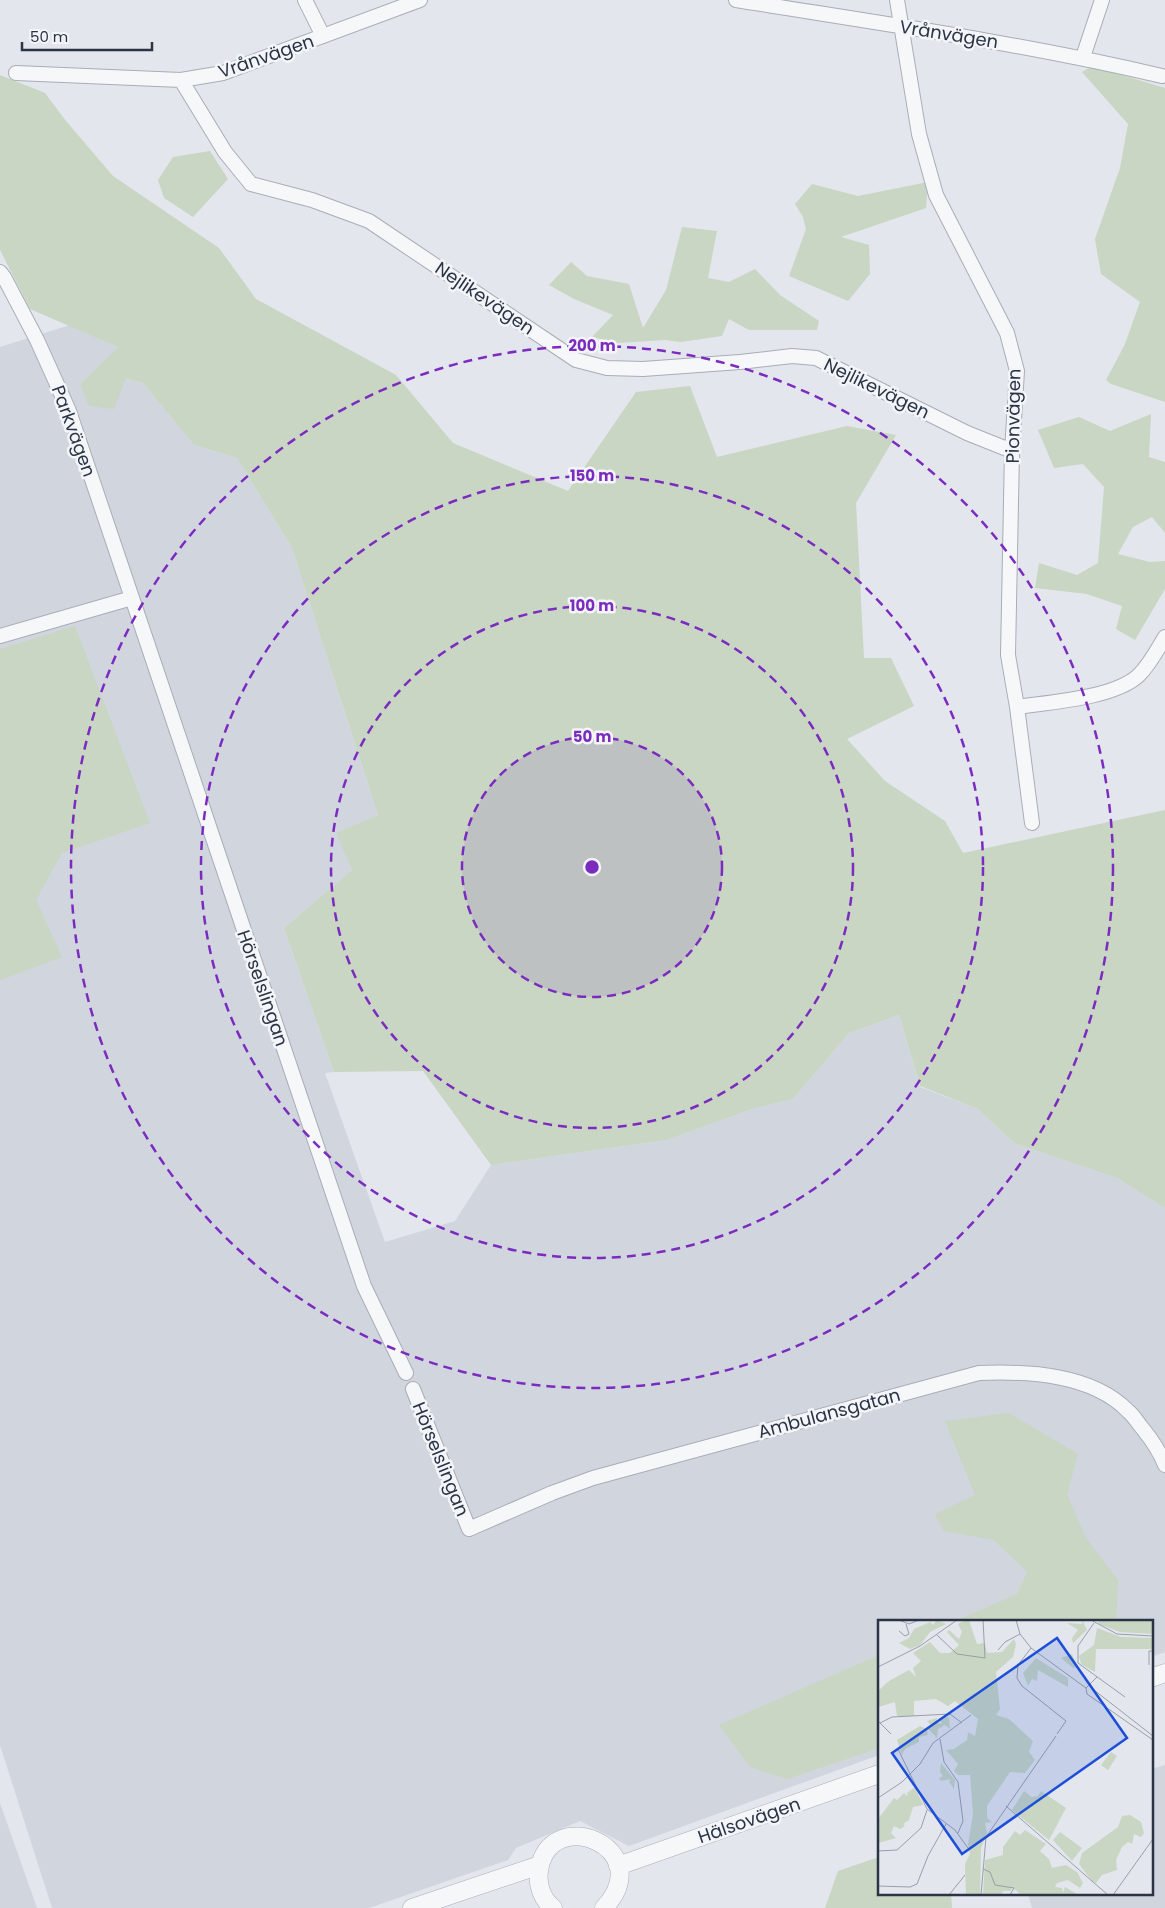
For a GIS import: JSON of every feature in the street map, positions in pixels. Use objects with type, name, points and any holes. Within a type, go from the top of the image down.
[{"type":"street","points":[[306,0],[323,36]]},
{"type":"street","name":"Vrånvägen","points":[[16,72],[181,80],[223,73],[420,0]]},
{"type":"street","name":"Vrånvägen","points":[[736,0],[1083,57],[1162,76]]},
{"type":"street","name":"Pionvägen","points":[[897,0],[919,134],[936,195],[1007,333],[1017,371],[1012,451],[1008,655],[1017,707],[1032,823]]},
{"type":"street","points":[[1083,57],[1102,0]]},
{"type":"street","name":"Nejlikevägen","points":[[181,80],[225,152],[251,184],[312,200],[369,221],[576,360],[607,368],[643,369],[792,356],[816,358],[968,433],[1012,451]]},
{"type":"street","name":"Parkvägen","points":[[0,272],[37,340],[69,410],[132,598]]},
{"type":"street","points":[[0,636],[132,598]]},
{"type":"street","name":"Hörselslingan","points":[[132,598],[364,1286],[406,1373]]},
{"type":"street","points":[[1017,707],[1110,691],[1128,683],[1147,666],[1165,637]]},
{"type":"street","name":"Ambulansgatan","points":[[469,1529],[552,1493],[594,1478],[980,1373],[1023,1372],[1074,1380],[1102,1392],[1128,1410],[1148,1435],[1165,1465]]},
{"type":"street","name":"Hörselslingan","points":[[413,1389],[469,1529]]},
{"type":"street","points":[[1152,1678],[1165,1673]]},
{"type":"street","name":"Hälsovägen","points":[[618,1866],[878,1774]]},
{"type":"street","points":[[554,1908],[544,1898],[539,1887],[540,1865],[544,1854],[552,1846],[562,1839],[573,1836],[585,1836],[601,1843],[614,1855],[620,1877],[618,1888],[610,1905]]},
{"type":"street","points":[[412,1908],[540,1865]]},
{"type":"shaded area","points":[[70,325],[118,347],[80,384],[126,378],[143,383],[194,445],[237,458],[292,548],[378,815],[337,833],[352,870],[284,928],[334,1072],[325,1073],[385,1242],[455,1221],[491,1165],[667,1140],[752,1109],[793,1099],[849,1033],[899,1015],[920,1087],[978,1109],[1014,1143],[1117,1178],[1165,1208],[1165,1652],[1152,1657],[1152,1620],[878,1620],[878,1755],[629,1846],[580,1821],[516,1848],[508,1860],[369,1908],[52,1908],[0,1745],[0,347]]},
{"type":"shaded area","points":[[1165,1765],[1165,1908],[1032,1908],[1029,1896],[1152,1896],[1152,1769]]},
{"type":"shaded area","points":[[0,1803],[37,1908],[0,1908]]},
{"type":"green space","points":[[1092,66],[1165,88],[1165,402],[1111,384],[1106,380],[1125,344],[1140,302],[1101,274],[1095,239],[1120,168],[1128,124],[1082,72]]},
{"type":"green space","points":[[0,75],[45,93],[66,121],[113,176],[219,248],[256,299],[396,375],[453,443],[568,491],[636,392],[690,386],[717,457],[847,426],[896,435],[856,503],[864,658],[891,658],[914,706],[847,739],[885,781],[945,821],[963,853],[1165,810],[1165,1208],[1117,1178],[1014,1143],[978,1109],[920,1086],[899,1015],[849,1033],[793,1099],[752,1109],[667,1140],[491,1165],[423,1071],[334,1072],[284,928],[352,870],[336,833],[378,815],[292,548],[237,458],[194,445],[143,383],[126,378],[114,409],[89,406],[80,384],[118,347],[30,309],[0,250]]},
{"type":"green space","points":[[210,151],[228,179],[193,217],[164,198],[158,180],[173,157]]},
{"type":"green space","points":[[928,182],[926,208],[841,237],[869,245],[870,274],[848,301],[789,276],[806,229],[803,217],[795,204],[812,184],[858,196]]},
{"type":"green space","points":[[682,227],[717,231],[708,278],[729,282],[755,269],[780,295],[819,321],[817,330],[749,330],[729,319],[722,336],[681,342],[665,340],[617,343],[592,337],[613,315],[574,299],[549,285],[571,262],[587,276],[629,284],[643,328],[666,290]]},
{"type":"green space","points":[[1151,414],[1149,457],[1165,462],[1165,533],[1152,517],[1133,527],[1118,554],[1150,562],[1165,561],[1165,589],[1135,640],[1116,629],[1122,606],[1087,594],[1035,588],[1039,563],[1077,575],[1098,563],[1104,487],[1083,464],[1054,468],[1038,430],[1079,417],[1110,431]]},
{"type":"green space","points":[[75,626],[150,823],[62,853],[36,900],[62,957],[0,980],[0,649]]},
{"type":"green space","points":[[1009,1413],[1078,1454],[1067,1494],[1086,1538],[1118,1580],[1116,1620],[958,1620],[1017,1594],[1027,1572],[994,1540],[944,1531],[935,1514],[975,1495],[945,1421]]},
{"type":"green space","points":[[878,1655],[878,1748],[787,1779],[750,1767],[719,1725]]},
{"type":"green space","points":[[878,1857],[878,1896],[951,1896],[952,1908],[825,1908],[838,1871]]}]
